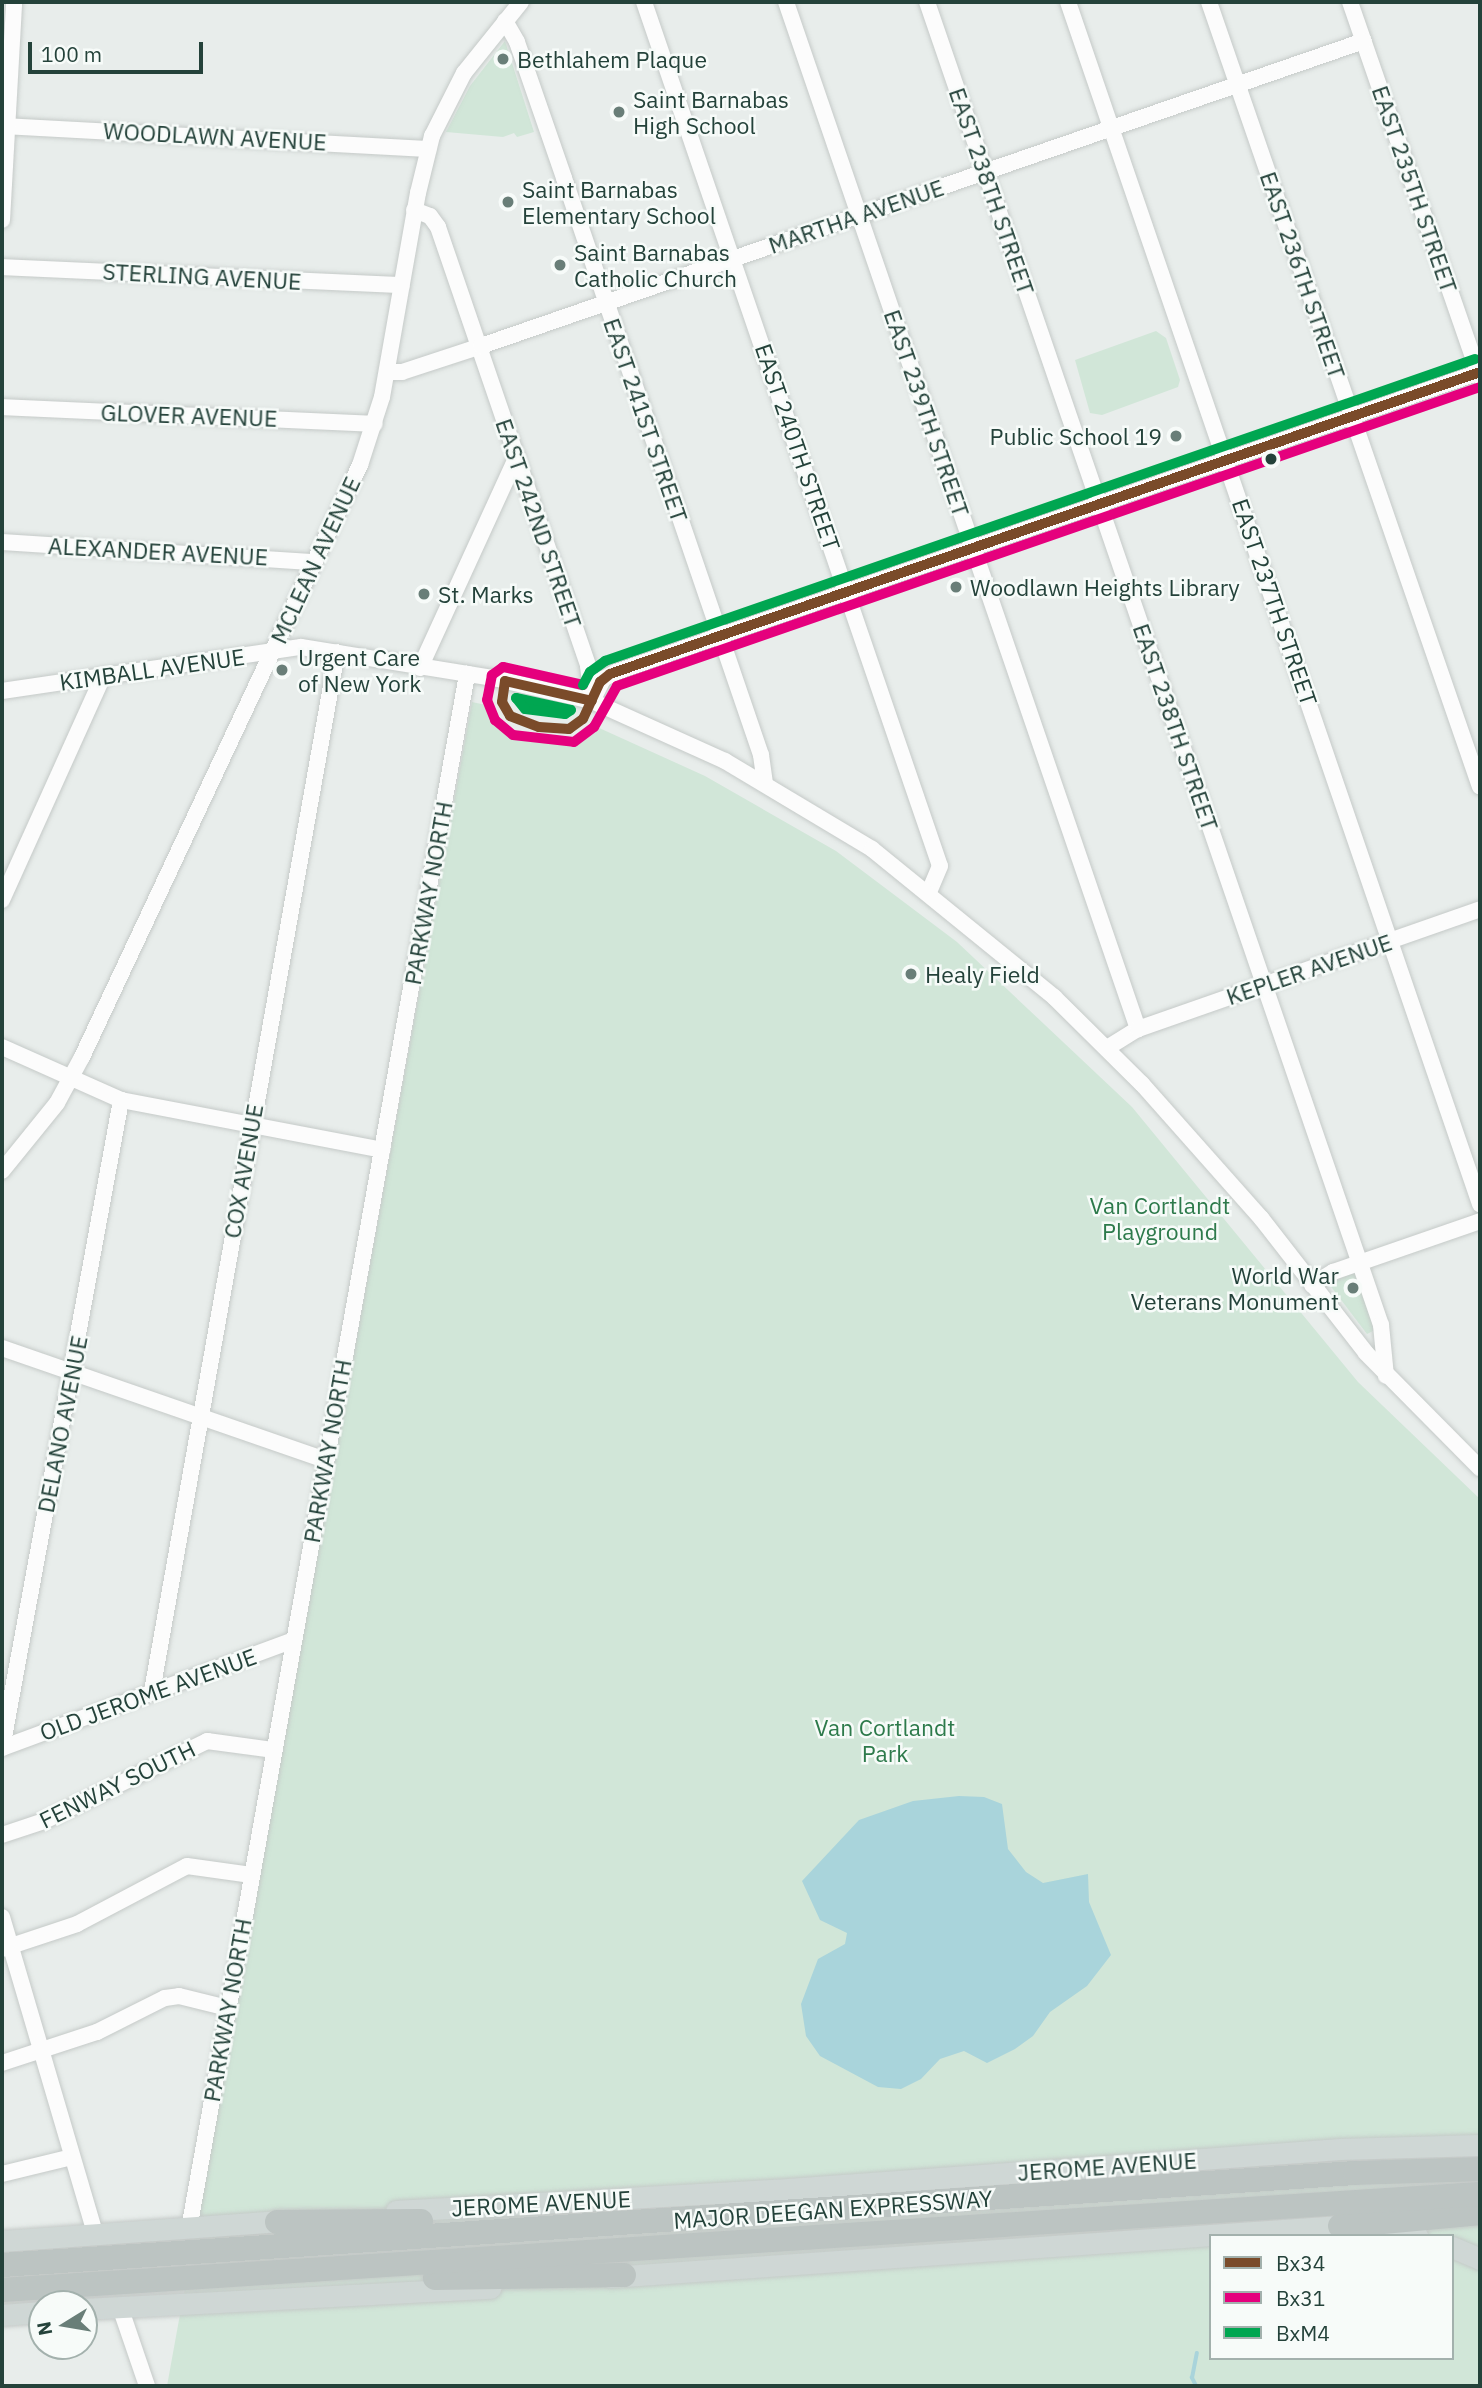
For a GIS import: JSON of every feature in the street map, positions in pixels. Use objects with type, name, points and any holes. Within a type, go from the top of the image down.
[{"type":"highway","name":"MAJOR DEEGAN EXPRESSWAY","points":[[2,2265],[187,2241],[579,2226],[1355,2173],[1480,2169]]},
{"type":"highway","name":"MAJOR DEEGAN EXPRESSWAY","points":[[263,2273],[1480,2194]]},
{"type":"highway","points":[[1340,2225],[1480,2213]]},
{"type":"highway","points":[[276,2222],[496,2219],[579,2226]]},
{"type":"highway","points":[[2,2290],[263,2273],[347,2280],[624,2275]]},
{"type":"main road","name":"JEROME AVENUE","points":[[2,2241],[95,2234],[187,2241],[276,2222],[1340,2150],[1480,2144]]},
{"type":"main road","points":[[1211,2234],[1340,2225],[1403,2234]]},
{"type":"main road","points":[[98,2308],[453,2290],[624,2275],[1209,2234]]},
{"type":"main road","points":[[1454,2248],[1480,2259]]},
{"type":"main road","points":[[2,2315],[28,2313]]},
{"type":"street","points":[[2,220],[7,25],[14,2]]},
{"type":"street","name":"MCLEAN AVENUE","points":[[2,1171],[44,1121],[72,1077],[314,562],[375,424],[428,149],[457,83],[521,2]]},
{"type":"street","name":"EAST 240TH STREET","points":[[644,2],[940,866],[929,892]]},
{"type":"street","name":"EAST 239TH STREET","points":[[786,2],[1138,1029]]},
{"type":"street","name":"EAST 238TH STREET","points":[[927,2],[1383,1332],[1386,1376]]},
{"type":"street","name":"EAST 237TH STREET","points":[[1068,2],[1392,940],[1480,1204]]},
{"type":"street","name":"EAST 236TH STREET","points":[[1209,2],[1480,787]]},
{"type":"street","name":"EAST 235TH STREET","points":[[1350,2],[1480,374]]},
{"type":"street","name":"EAST 241ST STREET","points":[[505,21],[517,42],[606,302],[719,636],[765,782]]},
{"type":"street","name":"MARTHA AVENUE","points":[[387,372],[402,372],[481,346],[1364,41]]},
{"type":"street","name":"WOODLAWN AVENUE","points":[[4,126],[428,149]]},
{"type":"street","name":"EAST 242ND STREET","points":[[415,210],[430,216],[439,227],[589,672],[592,701]]},
{"type":"street","name":"STERLING AVENUE","points":[[2,267],[401,285]]},
{"type":"street","points":[[592,701],[606,676],[1100,503],[1480,374]]},
{"type":"street","name":"GLOVER AVENUE","points":[[2,407],[375,424]]},
{"type":"street","points":[[420,668],[517,456]]},
{"type":"street","name":"ALEXANDER AVENUE","points":[[2,542],[314,562]]},
{"type":"street","name":"KIMBALL AVENUE","points":[[2,691],[292,646],[467,674],[592,701],[675,736],[765,782],[862,843],[929,892],[1037,981],[1107,1048],[1261,1218],[1312,1286],[1386,1376],[1480,1468]]},
{"type":"street","name":"COX AVENUE","points":[[152,1691],[197,1418],[337,652]]},
{"type":"street","name":"PARKWAY NORTH","points":[[187,2241],[467,674]]},
{"type":"street","points":[[2,900],[103,676]]},
{"type":"street","name":"KEPLER AVENUE","points":[[1138,1029],[1480,909]]},
{"type":"street","points":[[1107,1048],[1138,1029]]},
{"type":"street","points":[[2,1047],[121,1100],[382,1150]]},
{"type":"street","name":"DELANO AVENUE","points":[[2,1748],[121,1100]]},
{"type":"street","points":[[1312,1286],[1359,1263],[1480,1221]]},
{"type":"street","points":[[2,1348],[197,1418],[326,1460]]},
{"type":"street","name":"OLD JEROME AVENUE","points":[[2,1748],[293,1640]]},
{"type":"street","name":"FENWAY SOUTH","points":[[2,1835],[44,1821],[206,1741],[274,1750]]},
{"type":"street","points":[[6,1948],[77,1924],[187,1866],[251,1875]]},
{"type":"street","points":[[2,1917],[6,1948],[41,2051],[95,2234]]},
{"type":"street","points":[[2,2063],[97,2032],[165,1998],[179,1996],[227,2008]]},
{"type":"street","points":[[2,2174],[72,2157]]},
{"type":"street","points":[[120,2307],[147,2386]]},
{"type":"green space","points":[[505,41],[534,132],[517,137],[514,133],[503,137],[446,132],[470,86]]},
{"type":"green space","points":[[1156,331],[1166,338],[1180,380],[1178,387],[1102,415],[1090,413],[1075,360]]},
{"type":"green space","name":"Van Cortlandt Park","points":[[472,702],[486,705],[494,720],[509,731],[576,743],[597,727],[705,776],[836,851],[957,942],[1132,1107],[1358,1382],[1480,1499],[1480,2386],[167,2386]]},
{"type":"green space","points":[[1359,1269],[1379,1328],[1367,1334],[1329,1284]]},
{"type":"water","points":[[959,1796],[984,1797],[1002,1804],[1008,1849],[1026,1872],[1043,1883],[1088,1874],[1089,1902],[1111,1955],[1087,1986],[1050,2012],[1033,2036],[1015,2049],[987,2063],[964,2051],[940,2059],[921,2079],[901,2089],[878,2087],[820,2056],[806,2036],[801,2004],[818,1959],[845,1944],[847,1933],[820,1920],[802,1881],[859,1820],[913,1801]]},
{"type":"waterway","points":[[1196,2386],[1192,2378],[1197,2353]]},
{"type":"transit line","name":"BxM4","points":[[583,685],[590,672],[605,661],[1475,359]]},
{"type":"transit line","name":"Bx34","points":[[505,681],[502,702],[510,716],[539,727],[569,729],[583,719],[600,682],[610,674],[1480,372]]},
{"type":"transit line","name":"Bx31","points":[[583,685],[503,667],[492,675],[487,700],[495,720],[513,735],[574,742],[594,727],[617,686],[1480,387]]},
{"type":"transit line","name":"Bx34","points":[[505,681],[592,701]]},
{"type":"transit line","name":"BxM4","points":[[516,698],[571,710],[565,714],[525,709],[516,698]]},
{"type":"place","name":"Bethlahem Plaque","points":[[503,59]]},
{"type":"place","name":"Saint Barnabas High School","points":[[619,112]]},
{"type":"place","name":"Saint Barnabas Elementary School","points":[[508,202]]},
{"type":"place","name":"Saint Barnabas Catholic Church","points":[[560,265]]},
{"type":"place","name":"Public School 19","points":[[1176,436]]},
{"type":"place","name":"Woodlawn Heights Library","points":[[956,587]]},
{"type":"place","name":"St. Marks","points":[[424,594]]},
{"type":"place","name":"Urgent Care of New York","points":[[282,670]]},
{"type":"place","name":"Healy Field","points":[[911,974]]},
{"type":"place","name":"World War Veterans Monument","points":[[1353,1288]]},
{"type":"park label","name":"Van Cortlandt Playground","points":[[1160,1218]]}]
